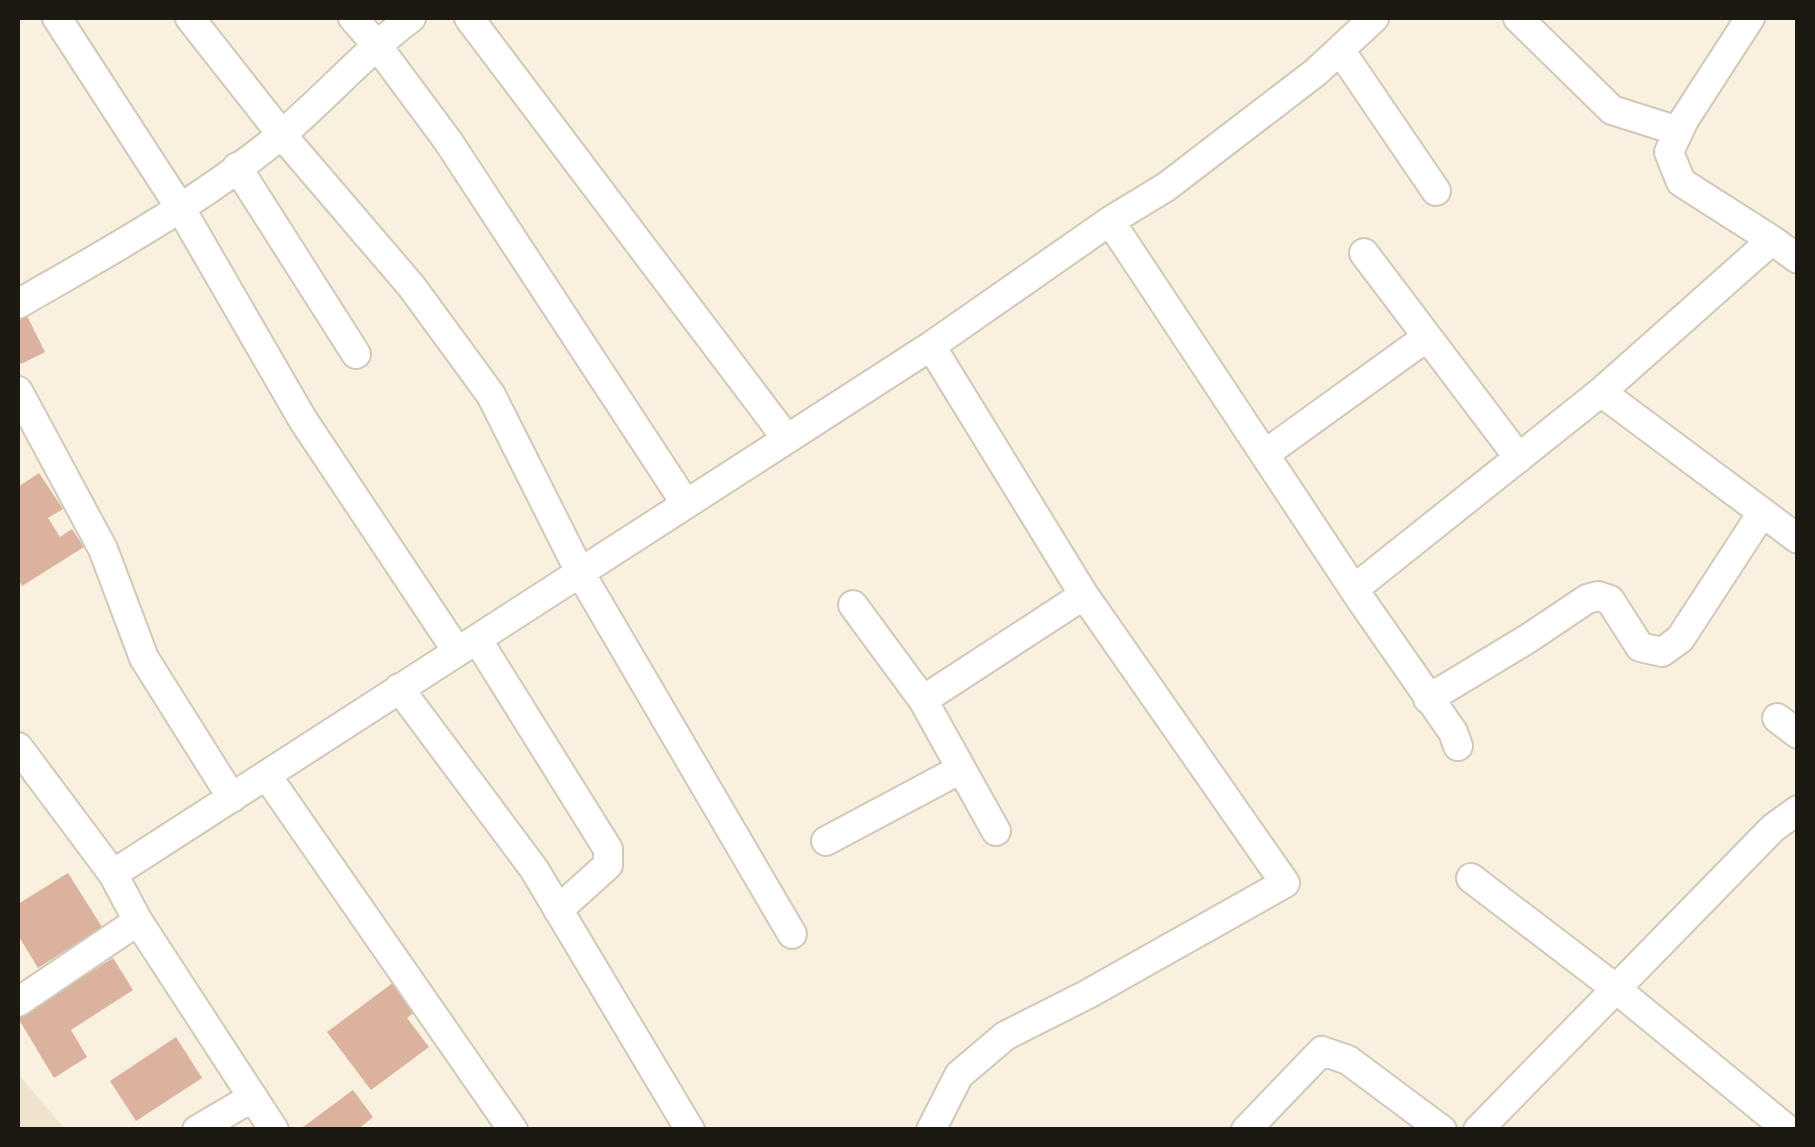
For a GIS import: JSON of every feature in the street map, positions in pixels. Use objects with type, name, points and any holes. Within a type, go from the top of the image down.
[{"type":"street","points":[[57,18],[181,209],[303,420],[467,645],[608,849],[608,865],[558,910]]},
{"type":"street","points":[[190,18],[412,287],[491,395],[581,574],[792,934]]},
{"type":"street","points":[[352,18],[448,141],[686,504]]},
{"type":"street","points":[[18,304],[181,209],[282,134],[376,44],[412,18]]},
{"type":"street","points":[[469,18],[787,440]]},
{"type":"street","points":[[112,874],[787,440],[931,346],[1110,220],[1166,188],[1316,72],[1374,18]]},
{"type":"street","points":[[1518,18],[1612,110],[1678,131]]},
{"type":"street","points":[[1750,18],[1678,131],[1669,152],[1682,182],[1798,260]]},
{"type":"street","points":[[1340,50],[1436,191]]},
{"type":"street","points":[[238,167],[356,354]]},
{"type":"street","points":[[1110,220],[1453,732],[1458,746]]},
{"type":"street","points":[[1354,589],[1601,392],[1772,240]]},
{"type":"street","points":[[1364,253],[1518,458]]},
{"type":"street","points":[[1265,454],[1427,337]]},
{"type":"street","points":[[931,346],[1084,594],[1285,883],[1005,1036],[959,1075],[931,1130]]},
{"type":"street","points":[[18,392],[103,549],[144,658],[232,798]]},
{"type":"street","points":[[1601,392],[1798,538]]},
{"type":"street","points":[[1428,699],[1587,599],[1598,596],[1610,600],[1640,647],[1662,652],[1680,639],[1762,513]]},
{"type":"street","points":[[924,700],[1084,594]]},
{"type":"street","points":[[853,604],[924,700],[996,831]]},
{"type":"street","points":[[400,688],[534,869],[690,1130]]},
{"type":"street","points":[[18,746],[27,779],[112,874],[138,921],[274,1130]]},
{"type":"street","points":[[826,841],[962,769]]},
{"type":"street","points":[[267,776],[513,1130]]},
{"type":"street","points":[[1478,1130],[1773,828],[1798,810]]},
{"type":"street","points":[[1471,878],[1616,988],[1790,1130],[1798,1124]]},
{"type":"street","points":[[18,1002],[138,921]]},
{"type":"street","points":[[1246,1130],[1322,1052],[1348,1060],[1442,1130]]},
{"type":"street","points":[[196,1130],[253,1097]]},
{"type":"shaded area","points":[[18,1074],[65,1129],[18,1129]]},
{"type":"building","points":[[27,316],[45,352],[21,364],[18,321]]},
{"type":"building","points":[[39,473],[63,509],[48,518],[60,537],[72,529],[84,547],[22,586],[18,578],[18,487]]},
{"type":"building","points":[[68,873],[102,927],[38,968],[18,935],[18,904]]},
{"type":"building","points":[[113,958],[133,990],[71,1030],[87,1057],[54,1078],[18,1018]]},
{"type":"building","points":[[394,982],[416,1011],[407,1018],[429,1047],[371,1090],[327,1032]]},
{"type":"building","points":[[176,1037],[202,1078],[136,1121],[110,1081]]},
{"type":"building","points":[[353,1090],[373,1117],[357,1130],[299,1130]]}]
